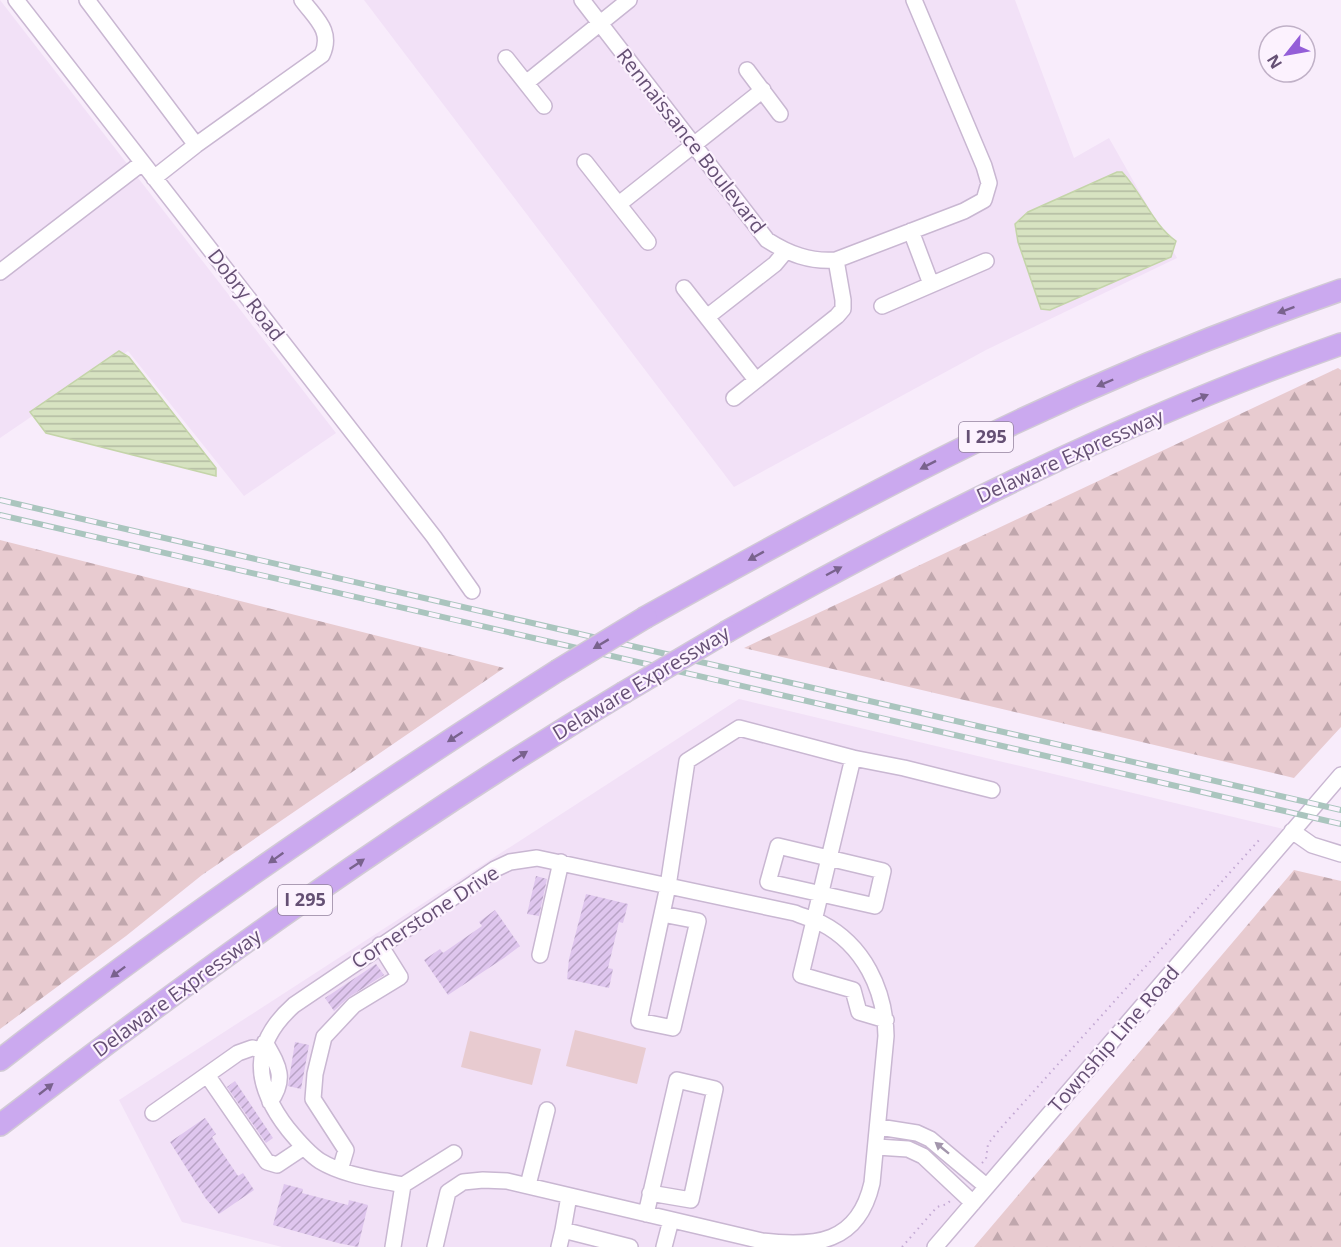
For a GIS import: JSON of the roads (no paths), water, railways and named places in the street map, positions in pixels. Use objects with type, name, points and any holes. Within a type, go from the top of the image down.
[{"type":"highway","name":"I 295","points":[[0,1060],[185,922],[304,838],[557,671],[646,617],[797,533],[973,443],[1163,358],[1341,290]]},
{"type":"highway","name":"Delaware Expressway","points":[[0,1125],[232,951],[327,884],[461,794],[728,631],[837,570],[1008,483],[1165,412],[1341,344]]},
{"type":"street","name":"Dobry Road","points":[[16,0],[434,537],[472,591]]},
{"type":"street","points":[[87,0],[196,145]]},
{"type":"street","points":[[154,178],[196,145],[322,55],[327,43],[324,30],[302,0]]},
{"type":"street","name":"Rennaissance Boulevard","points":[[582,0],[767,240],[785,252],[819,261],[836,260],[964,211],[984,200],[989,183],[984,166],[914,0]]},
{"type":"street","points":[[526,83],[629,0]]},
{"type":"street","points":[[506,58],[544,106]]},
{"type":"street","points":[[747,70],[780,114]]},
{"type":"street","points":[[619,204],[763,90]]},
{"type":"street","points":[[585,162],[648,242]]},
{"type":"street","points":[[0,272],[142,163]]},
{"type":"street","points":[[911,231],[931,284]]},
{"type":"street","points":[[707,317],[775,264],[785,252]]},
{"type":"street","points":[[734,398],[843,309],[836,260]]},
{"type":"street","points":[[882,306],[986,261]]},
{"type":"street","points":[[684,288],[756,381]]},
{"type":"street","points":[[662,914],[698,921],[673,1028],[639,1021],[668,886],[687,760],[739,728],[853,758],[992,790]]},
{"type":"street","points":[[853,758],[801,975],[854,990],[859,1012],[886,1020]]},
{"type":"street","name":"Township Line Road","points":[[935,1247],[1341,775]]},
{"type":"street","points":[[1292,831],[1312,846],[1341,854]]},
{"type":"street","points":[[777,846],[883,871],[875,906],[819,895],[768,882],[777,846]]},
{"type":"street","name":"Cornerstone Drive","points":[[264,1046],[279,1017],[294,1005],[495,869],[529,858],[561,862],[795,913],[838,934],[855,950],[867,966],[882,999],[886,1020],[877,1147],[869,1198],[861,1213],[849,1227],[831,1242],[790,1246],[528,1185],[483,1180],[463,1182],[448,1192],[435,1247]]},
{"type":"street","points":[[540,955],[561,862]]},
{"type":"street","points":[[340,1170],[346,1149],[313,1099],[315,1074],[324,1037],[354,1005],[400,977],[381,945]]},
{"type":"street","points":[[153,1113],[238,1053],[264,1046],[276,1062],[280,1082],[278,1091],[270,1102],[278,1116],[304,1147],[322,1162],[340,1170],[403,1185],[454,1153]]},
{"type":"street","points":[[207,1075],[267,1162],[277,1165],[304,1147]]},
{"type":"street","points":[[645,1214],[650,1193],[677,1080],[715,1089],[691,1200],[650,1193]]},
{"type":"street","points":[[528,1185],[547,1110]]},
{"type":"street","points":[[879,1127],[917,1132],[930,1139],[986,1186]]},
{"type":"street","points":[[877,1147],[908,1149],[923,1156],[973,1203]]},
{"type":"street","points":[[393,1247],[403,1185]]},
{"type":"street","points":[[559,1247],[569,1196]]},
{"type":"street","points":[[664,1247],[671,1220]]},
{"type":"street","points":[[563,1230],[598,1243],[630,1247]]},
{"type":"railway","points":[[0,500],[1341,810]]},
{"type":"railway","points":[[0,515],[1341,824]]}]
